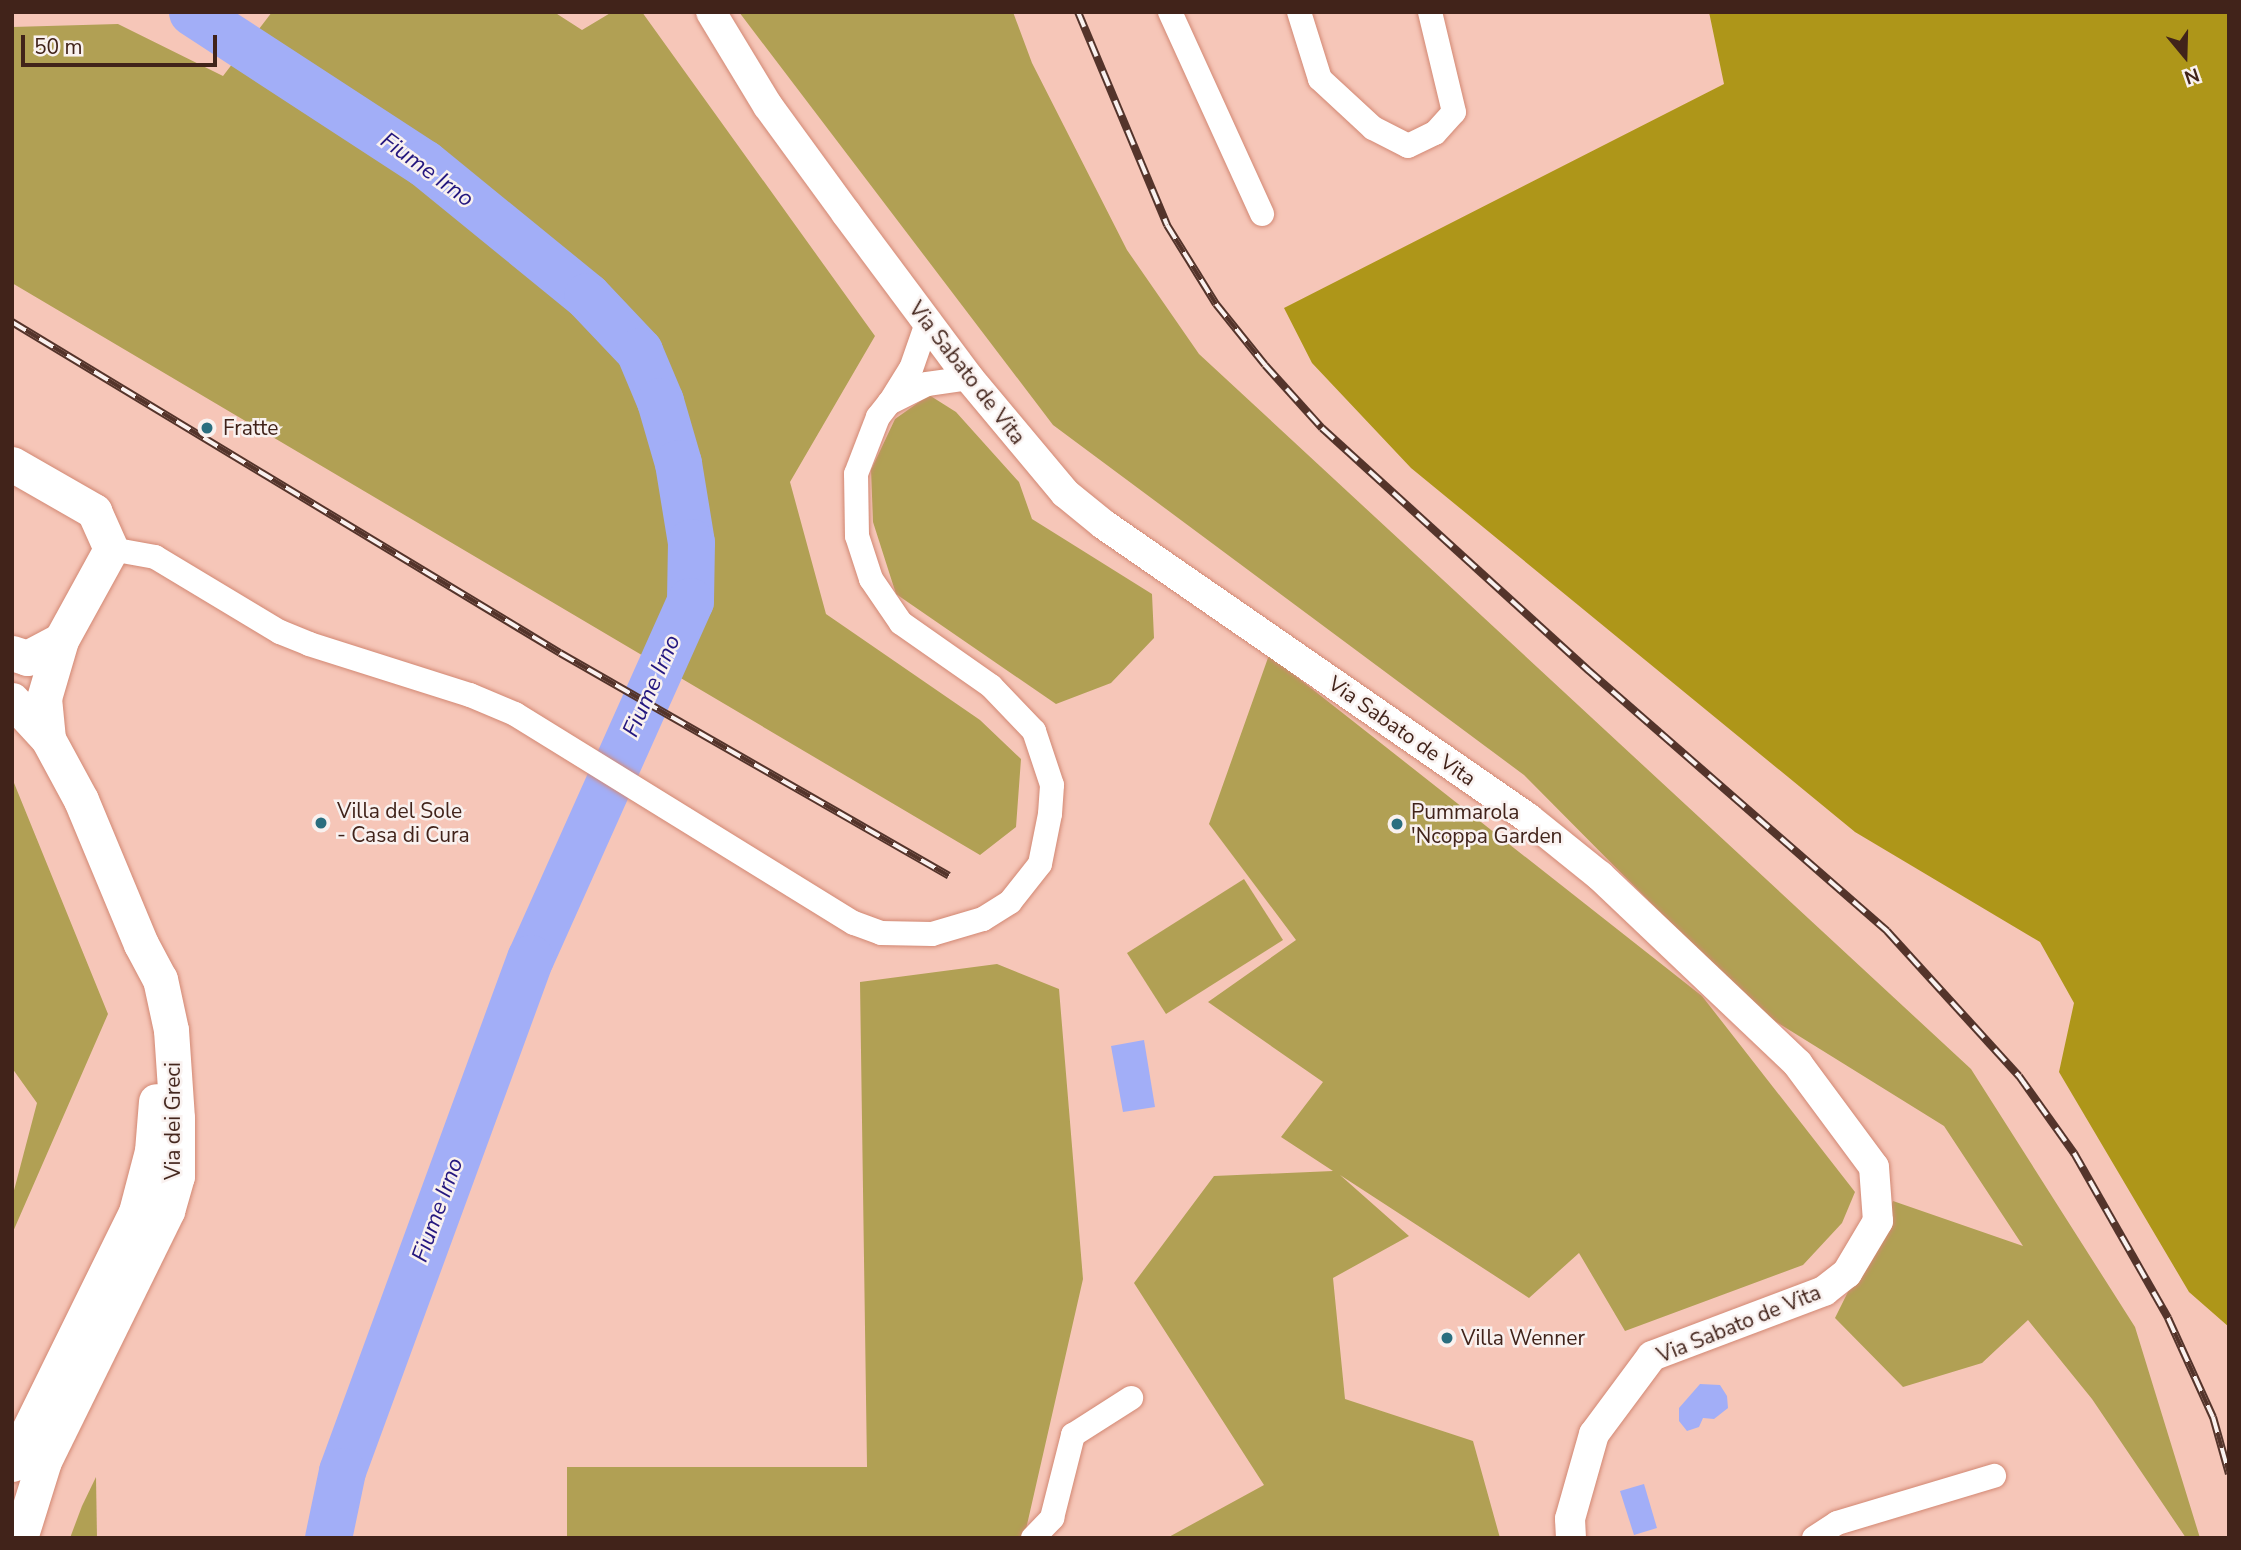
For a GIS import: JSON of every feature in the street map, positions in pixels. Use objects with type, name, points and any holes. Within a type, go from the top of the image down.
[{"type":"main road","points":[[12,464],[94,511],[111,549]]},
{"type":"main road","name":"Via dei Greci","points":[[48,739],[44,698],[61,640],[111,549]]},
{"type":"main road","points":[[12,653],[27,657],[61,640]]},
{"type":"main road","name":"Via dei Greci","points":[[12,701],[48,739],[100,841],[141,944],[160,979],[171,1030],[177,1176],[167,1211],[44,1461],[20,1538]]},
{"type":"main road","name":"Via dei Greci","points":[[12,1464],[136,1212],[157,1114],[155,1054],[141,944]]},
{"type":"street","name":"Via Sabato de Vita","points":[[711,12],[768,106],[969,378],[1049,477],[1103,524],[1528,818],[1600,876],[1797,1063],[1874,1167],[1878,1221],[1847,1273],[1824,1291],[1652,1356],[1594,1434],[1570,1520],[1571,1538]]},
{"type":"street","points":[[1170,12],[1262,214]]},
{"type":"street","points":[[1298,12],[1320,79],[1373,128],[1408,145],[1435,134],[1454,112],[1430,12]]},
{"type":"street","points":[[111,549],[155,557],[280,632],[309,644],[470,695],[515,714],[819,906],[880,933],[932,934],[983,919],[1025,885],[1040,864],[1046,843],[1052,785],[1034,731],[1016,707],[901,623],[871,579],[858,536],[856,474],[864,446],[911,369],[928,323]]},
{"type":"street","points":[[889,403],[927,384],[969,378]]},
{"type":"street","points":[[1033,1538],[1052,1518],[1073,1435],[1131,1398]]},
{"type":"street","points":[[1814,1538],[1837,1523],[1994,1476]]},
{"type":"shaded area","points":[[272,12],[554,12],[582,30],[612,12],[642,12],[875,336],[790,482],[826,614],[980,720],[1021,759],[1016,827],[980,855],[12,283],[12,27],[118,24],[223,76]]},
{"type":"shaded area","points":[[739,12],[1013,12],[1032,63],[1127,250],[1199,354],[1971,1069],[2135,1327],[2200,1538],[2186,1538],[2092,1399],[2028,1320],[1982,1363],[1903,1387],[1835,1318],[1893,1201],[2023,1246],[1944,1126],[1757,1010],[1524,775],[1053,425]]},
{"type":"shaded area","points":[[1709,12],[2229,12],[2229,1327],[2189,1292],[2059,1072],[2074,1003],[2040,942],[1855,832],[1411,468],[1312,363],[1284,308],[1724,84]]},
{"type":"shaded area","points":[[929,395],[956,412],[1019,482],[1032,519],[1152,594],[1154,638],[1111,683],[1056,704],[896,594],[873,522],[871,470],[895,419]]},
{"type":"shaded area","points":[[1269,655],[1702,996],[1855,1192],[1842,1223],[1803,1265],[1625,1331],[1579,1253],[1529,1298],[1340,1175],[1409,1236],[1333,1278],[1345,1399],[1473,1441],[1500,1538],[1167,1538],[1264,1485],[1134,1283],[1214,1176],[1333,1171],[1281,1137],[1323,1082],[1208,1002],[1296,940],[1209,824]]},
{"type":"shaded area","points":[[12,778],[108,1014],[12,1234],[12,1198],[37,1103],[12,1068]]},
{"type":"shaded area","points":[[1244,879],[1283,940],[1166,1014],[1127,953]]},
{"type":"shaded area","points":[[997,964],[1059,989],[1083,1279],[1024,1538],[567,1538],[567,1467],[867,1467],[860,982]]},
{"type":"shaded area","points":[[96,1477],[97,1538],[70,1538],[82,1506]]},
{"type":"water","points":[[1144,1040],[1155,1107],[1123,1112],[1111,1046]]},
{"type":"water","points":[[1700,1384],[1720,1385],[1727,1396],[1728,1408],[1714,1419],[1703,1418],[1699,1427],[1687,1431],[1679,1421],[1679,1408]]},
{"type":"water","points":[[1644,1484],[1657,1528],[1634,1535],[1620,1491]]},
{"type":"waterway","name":"Fiume Irno","points":[[192,12],[424,163],[587,296],[639,351],[660,401],[678,463],[691,542],[690,601],[530,958],[342,1471],[328,1538]]},
{"type":"railway","points":[[1078,12],[1167,225],[1216,304],[1265,365],[1322,428],[1588,670],[1887,931],[2019,1076],[2074,1153],[2168,1318],[2213,1417],[2229,1474]]},
{"type":"railway","points":[[12,322],[560,653],[949,876]]},
{"type":"place","name":"Fratte","points":[[207,428]]},
{"type":"place","name":"Villa del Sole - Casa di Cura","points":[[321,823]]},
{"type":"place","name":"Pummarola 'Ncoppa Garden","points":[[1397,824]]},
{"type":"place","name":"Villa Wenner","points":[[1447,1338]]}]
